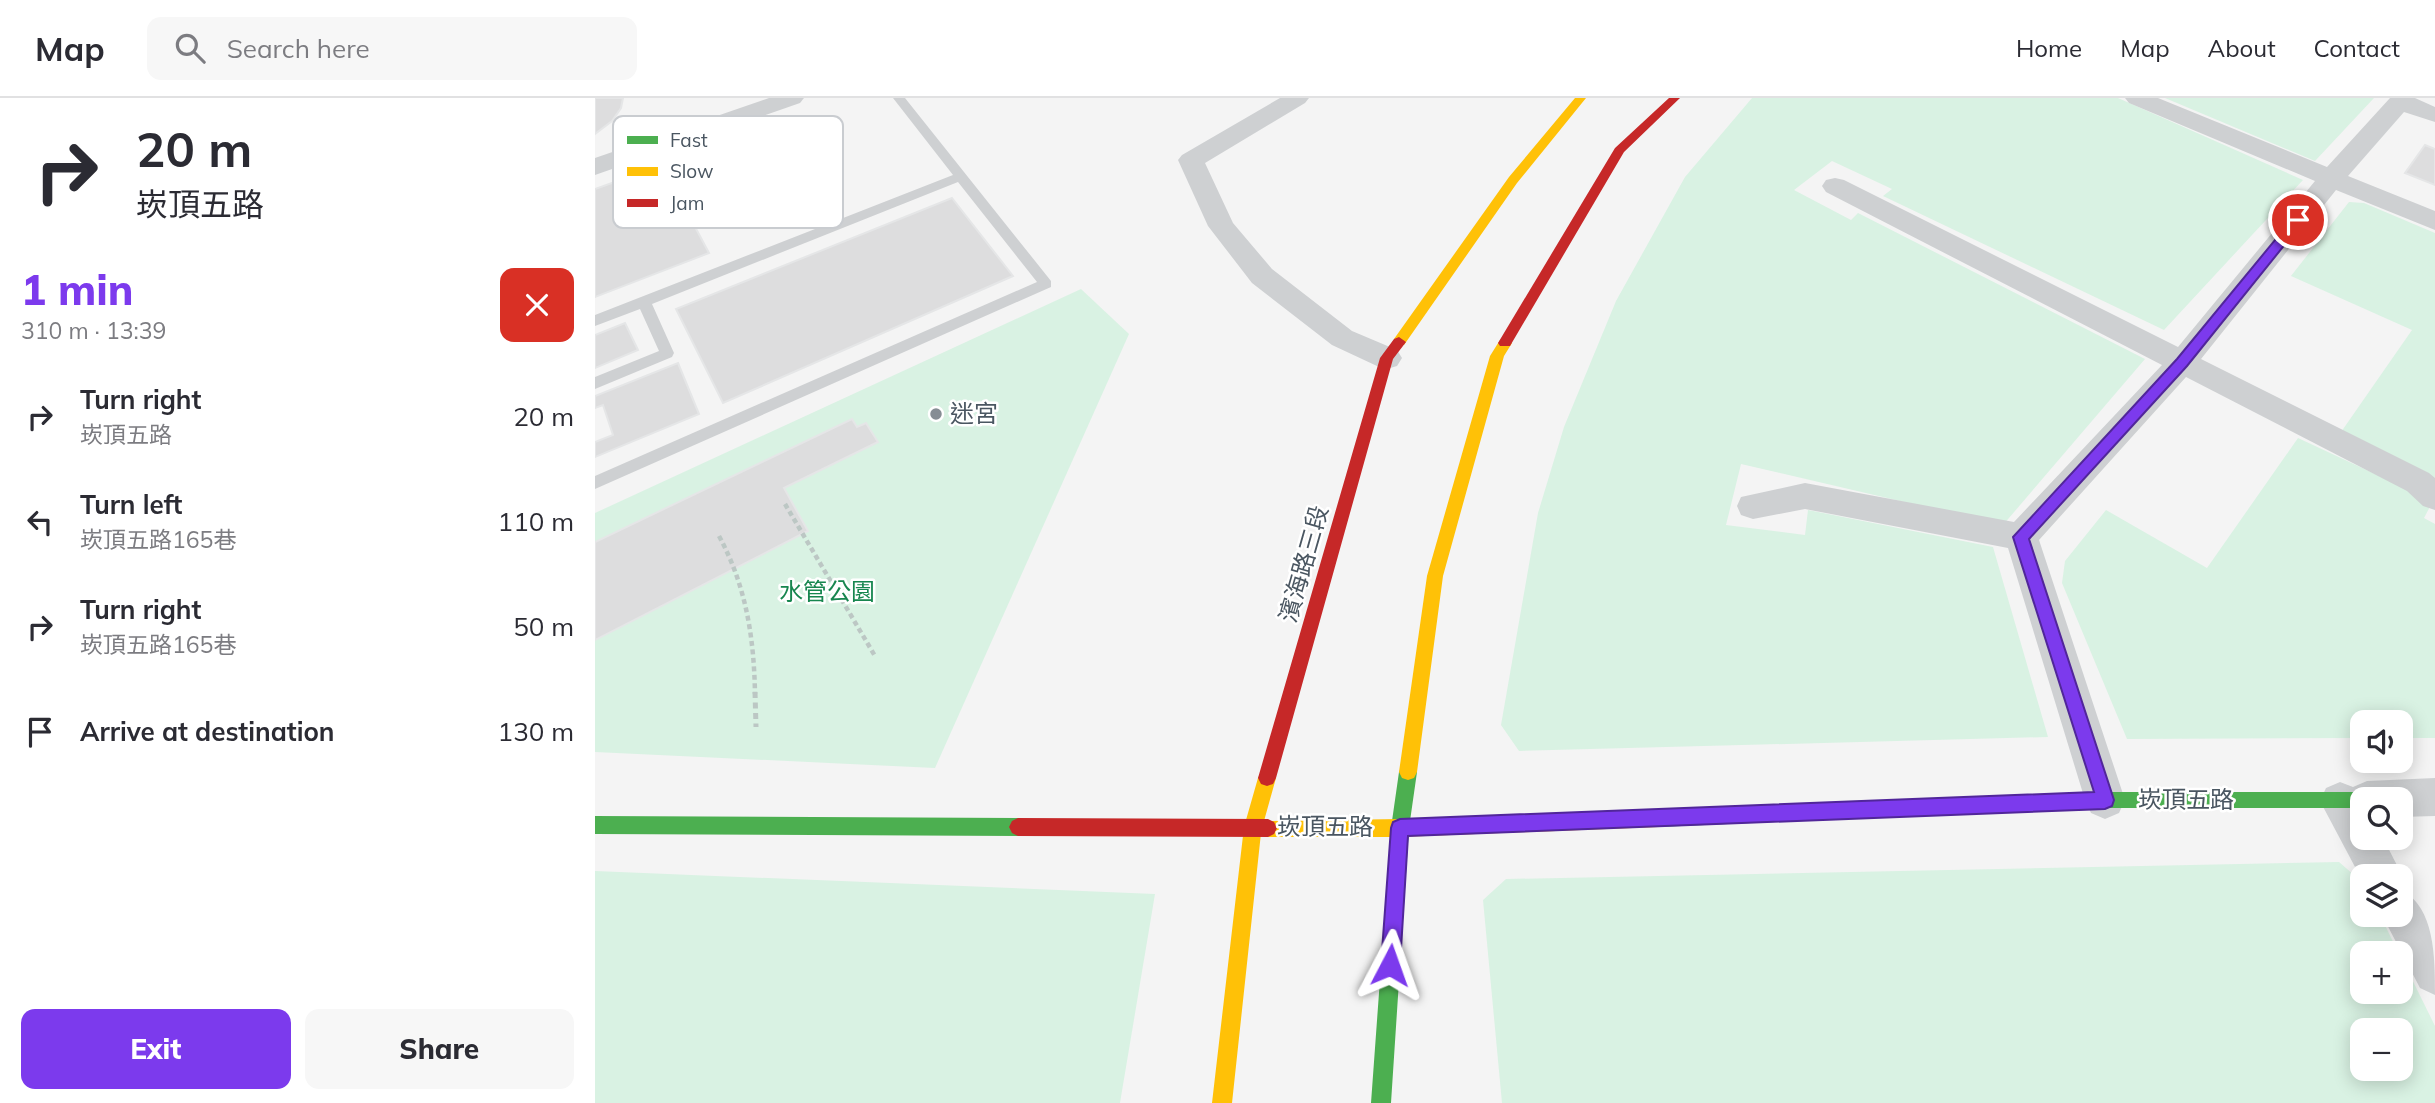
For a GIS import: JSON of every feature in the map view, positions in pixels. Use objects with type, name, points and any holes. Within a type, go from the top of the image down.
[{"type":"street","points":[[741,116],[792,98]]},
{"type":"street","points":[[1297,98],[1191,160],[1221,226],[1262,276],[1342,338],[1387,358]]},
{"type":"street","name":"濱海路三段","points":[[1222,1103],[1253,827],[1387,358],[1513,180],[1581,98]]},
{"type":"street","points":[[1381,1103],[1400,828],[1435,576],[1497,356],[1619,150],[1675,98]]},
{"type":"street","points":[[2137,98],[2435,221]]},
{"type":"street","points":[[2021,537],[2182,362],[2331,179],[2401,100],[2435,115]]},
{"type":"street","points":[[595,167],[613,161]]},
{"type":"street","points":[[1835,186],[2418,482],[2435,496]]},
{"type":"street","points":[[1753,506],[1805,496],[2021,537]]},
{"type":"street","points":[[2021,537],[2105,800]]},
{"type":"street","name":"崁頂五路","points":[[2413,798],[2435,797]]},
{"type":"street","name":"崁頂五路","points":[[595,825],[1400,828],[2105,800],[2350,800]]},
{"type":"street","points":[[2410,927],[2435,973]]},
{"type":"lane","points":[[595,483],[1046,284],[899,98]]},
{"type":"lane","points":[[843,223],[961,176]]},
{"type":"lane","points":[[595,321],[831,228]]},
{"type":"lane","points":[[595,383],[667,353],[645,302]]},
{"type":"path","points":[[785,504],[875,656]]},
{"type":"path","points":[[719,536],[746,600],[755,655],[756,727]]},
{"type":"green space","points":[[1752,98],[2118,98],[2303,180],[2164,330],[1883,196],[1892,189],[1832,161],[1794,190],[1851,220],[1858,213],[2145,359],[2003,525],[1741,464],[1726,525],[1805,535],[1808,510],[1993,547],[2048,737],[1519,751],[1501,725],[1538,513],[1564,427],[1616,301],[1685,177]]},
{"type":"green space","points":[[2165,98],[2374,98],[2315,161]]},
{"type":"green space","points":[[2349,202],[2364,203],[2435,233],[2435,484],[2339,435],[2412,330],[2291,276]]},
{"type":"green space","name":"水管公園","points":[[1081,289],[1129,334],[935,768],[595,752],[595,513]]},
{"type":"green space","points":[[2298,438],[2433,501],[2424,518],[2435,524],[2435,738],[2413,738],[2413,710],[2350,710],[2350,738],[2127,739],[2062,583],[2065,561],[2106,510],[2207,568]]},
{"type":"green space","points":[[2339,862],[2350,872],[2350,927],[2386,927],[2393,941],[2350,941],[2350,1004],[2413,1004],[2413,981],[2435,1026],[2435,1103],[1502,1103],[1483,900],[1506,879]]},
{"type":"green space","points":[[595,871],[1155,894],[1120,1103],[595,1103]]},
{"type":"building","points":[[595,98],[623,98],[621,108],[612,121],[595,134]]},
{"type":"building","points":[[2425,145],[2435,149],[2435,185],[2405,173]]},
{"type":"building","points":[[613,183],[613,228],[696,228],[709,253],[595,297],[595,189]]},
{"type":"building","points":[[952,198],[1013,276],[723,403],[676,309]]},
{"type":"building","points":[[625,323],[638,350],[595,368],[595,335]]},
{"type":"building","points":[[678,363],[699,414],[595,457],[595,442],[613,435],[603,405],[595,408],[595,396]]},
{"type":"building","points":[[852,419],[857,427],[866,423],[878,442],[784,488],[808,531],[595,640],[595,542]]},
{"type":"traffic: fast","points":[[1381,1103],[1400,828],[1408,772]]},
{"type":"traffic: fast","points":[[1658,818],[2105,800],[2350,800]]},
{"type":"traffic: fast","points":[[595,825],[1018,827]]},
{"type":"traffic: slow","points":[[1399,342],[1513,180],[1581,98]]},
{"type":"traffic: slow","points":[[1408,772],[1435,576],[1497,356],[1505,343]]},
{"type":"traffic: slow","points":[[1222,1103],[1253,827],[1267,778]]},
{"type":"traffic: slow","points":[[1268,828],[1400,828],[1658,818]]},
{"type":"traffic: jam","points":[[1505,343],[1619,150],[1675,98]]},
{"type":"traffic: jam","points":[[1267,778],[1387,358],[1399,342]]},
{"type":"traffic: jam","points":[[1018,827],[1268,828]]},
{"type":"place","name":"迷宮","points":[[936,414]]},
{"type":"route","points":[[1390,965],[1400,828],[2105,800],[2021,537],[2182,362],[2298,220]]}]
